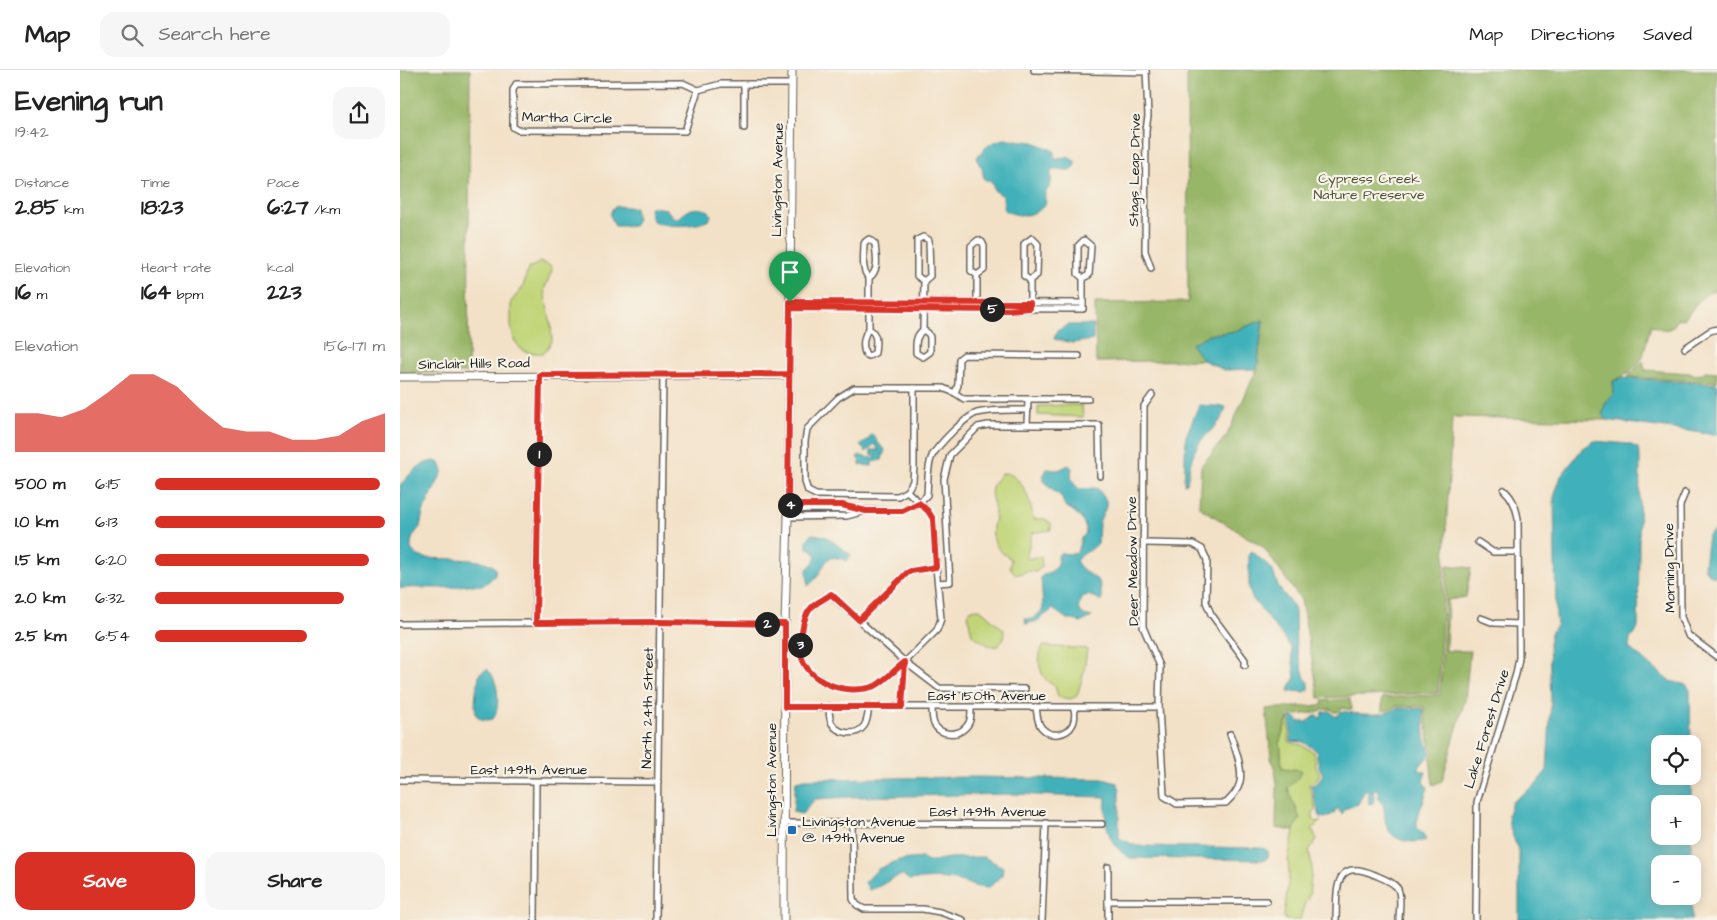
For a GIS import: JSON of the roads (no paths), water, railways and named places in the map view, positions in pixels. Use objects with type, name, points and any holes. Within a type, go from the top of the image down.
[{"type":"street","name":"Livingston Avenue","points":[[784,920],[785,624],[788,511],[792,70]]},
{"type":"street","name":"Stags Leap Drive","points":[[1034,70],[1146,71],[1148,116],[1146,130],[1145,251],[1151,268]]},
{"type":"street","name":"Martha Circle","points":[[683,83],[698,90],[685,131],[518,130],[513,127],[513,90],[516,84],[683,83]]},
{"type":"street","points":[[698,90],[721,84],[792,84]]},
{"type":"street","points":[[744,84],[744,128]]},
{"type":"street","points":[[923,330],[928,333],[930,338],[930,352],[923,357],[916,352],[916,338],[923,330],[924,281],[930,276],[929,240],[923,237],[917,240],[917,276],[924,281]]},
{"type":"street","points":[[1032,238],[1038,244],[1037,275],[1030,280],[1024,276],[1024,244],[1032,238]]},
{"type":"street","points":[[869,329],[876,335],[875,353],[869,356],[864,352],[864,335],[869,329],[870,278],[876,269],[875,244],[869,239],[864,244],[864,270],[870,278]]},
{"type":"street","points":[[978,240],[984,246],[984,270],[977,275],[970,271],[971,246],[978,240]]},
{"type":"street","points":[[1084,240],[1091,246],[1089,274],[1083,278],[1078,274],[1078,246],[1084,240]]},
{"type":"street","points":[[977,275],[977,309]]},
{"type":"street","points":[[790,305],[869,303],[977,309],[1083,306],[1083,278]]},
{"type":"street","points":[[1030,280],[1030,306]]},
{"type":"street","points":[[790,305],[869,309],[977,302],[1030,306]]},
{"type":"street","points":[[1686,348],[1710,331],[1717,329]]},
{"type":"street","points":[[955,393],[958,385],[958,359],[964,355],[1079,356]]},
{"type":"street","name":"Sinclair Hills Road","points":[[400,377],[789,374]]},
{"type":"street","points":[[536,623],[540,375]]},
{"type":"street","name":"North 24th Street","points":[[656,920],[663,376]]},
{"type":"street","points":[[914,388],[914,465],[913,481],[908,491],[898,496],[816,495],[808,491],[805,482],[805,441],[807,429],[838,398],[854,388],[914,388],[943,388],[964,399],[1088,399]]},
{"type":"street","name":"Deer Meadow Drive","points":[[1152,396],[1144,406],[1143,627],[1160,666],[1159,707],[1164,796],[1177,804],[1226,803],[1235,793],[1240,781],[1237,751],[1230,734]]},
{"type":"street","points":[[1027,424],[1028,400]]},
{"type":"street","points":[[788,511],[842,505],[866,511],[902,511],[919,503],[927,495],[929,468],[932,457],[956,428],[975,414],[991,411],[1028,410]]},
{"type":"street","points":[[938,583],[950,582],[944,479],[950,455],[978,427],[1027,424],[1099,425],[1100,476]]},
{"type":"street","name":"Lake Forest Drive","points":[[1476,920],[1476,802],[1516,674],[1519,658],[1518,519],[1511,496],[1504,490]]},
{"type":"street","points":[[908,491],[928,511],[933,519],[941,619],[937,630],[905,662],[876,686],[860,689],[837,688],[827,685],[809,670],[802,659],[800,650],[803,620],[811,608],[831,594],[905,662],[939,688],[1025,689]]},
{"type":"street","name":"Morning Drive","points":[[1685,493],[1680,505],[1680,617],[1688,635],[1717,658]]},
{"type":"street","points":[[788,511],[847,516],[866,511]]},
{"type":"street","points":[[1478,542],[1493,552],[1518,552]]},
{"type":"street","points":[[1144,543],[1194,544],[1202,549],[1207,560],[1206,602],[1211,614],[1245,660],[1245,665]]},
{"type":"street","points":[[859,620],[907,573],[936,567]]},
{"type":"street","points":[[1480,618],[1494,623],[1518,624]]},
{"type":"street","points":[[400,624],[660,622],[785,624]]},
{"type":"street","points":[[902,707],[905,662]]},
{"type":"street","points":[[828,706],[830,718],[834,726],[838,730],[848,733],[859,731],[863,728],[866,724],[869,706]]},
{"type":"street","name":"East 150th Avenue","points":[[785,707],[1159,707]]},
{"type":"street","points":[[932,707],[935,725],[942,732],[948,734],[956,733],[967,726],[970,720],[971,708]]},
{"type":"street","points":[[1036,707],[1041,727],[1048,732],[1058,735],[1072,726],[1075,718],[1074,708]]},
{"type":"street","name":"East 149th Avenue","points":[[400,780],[658,782]]},
{"type":"street","points":[[535,920],[536,782]]},
{"type":"street","name":"East 149th Avenue","points":[[785,823],[1102,824]]},
{"type":"street","points":[[1042,920],[1046,823]]},
{"type":"street","points":[[852,824],[852,899],[857,905],[864,909],[923,909],[940,912],[963,920]]},
{"type":"street","points":[[1108,867],[1108,920]]},
{"type":"street","points":[[1336,920],[1337,886],[1342,876],[1348,871],[1358,868],[1392,883],[1397,888],[1400,896],[1399,920]]},
{"type":"street","points":[[1108,901],[1267,901]]},
{"type":"water","points":[[1005,139],[1034,142],[1054,151],[1054,158],[1068,157],[1075,161],[1075,167],[1071,170],[1051,170],[1051,183],[1045,196],[1046,203],[1042,208],[1027,215],[1010,213],[1004,210],[1003,196],[994,190],[992,182],[984,179],[982,168],[978,162],[977,157],[983,150],[996,141]]},
{"type":"water","points":[[617,206],[635,208],[637,221],[633,226],[615,226],[610,215],[612,209]]},
{"type":"water","points":[[649,208],[666,209],[673,217],[679,218],[689,210],[696,208],[709,211],[711,216],[709,220],[697,224],[682,226],[666,225],[654,222],[650,216]]},
{"type":"water","points":[[1263,320],[1257,369],[1224,370],[1203,360],[1191,344],[1208,335],[1235,331]]},
{"type":"water","points":[[1068,325],[1093,325],[1093,340],[1072,343],[1054,339],[1057,331]]},
{"type":"water","points":[[1623,378],[1717,384],[1717,435],[1606,420],[1602,414],[1606,402],[1614,393],[1613,381]]},
{"type":"water","points":[[1199,405],[1226,407],[1221,420],[1196,449],[1187,483],[1184,484],[1186,436]]},
{"type":"water","points":[[872,434],[883,449],[885,449],[882,460],[872,462],[872,466],[860,465],[860,461],[857,458],[859,455],[870,458],[877,456],[871,455],[871,450],[879,450],[875,444],[866,452],[860,446]]},
{"type":"water","points":[[1594,441],[1629,444],[1638,448],[1640,460],[1638,628],[1630,638],[1629,648],[1670,681],[1687,685],[1690,690],[1691,735],[1651,735],[1651,785],[1691,785],[1691,795],[1651,795],[1651,845],[1691,845],[1692,855],[1651,855],[1651,905],[1692,905],[1692,920],[1519,920],[1519,853],[1509,825],[1508,814],[1512,802],[1535,785],[1547,770],[1551,701],[1549,644],[1551,633],[1557,624],[1554,497],[1561,476],[1582,449]]},
{"type":"water","points":[[435,461],[440,463],[443,471],[423,512],[420,527],[413,536],[411,549],[416,555],[424,558],[468,560],[490,564],[494,567],[495,573],[485,584],[448,588],[400,588],[400,485],[420,466]]},
{"type":"water","points":[[1069,465],[1072,468],[1072,480],[1079,489],[1098,489],[1106,500],[1106,507],[1099,522],[1098,543],[1076,561],[1081,568],[1099,581],[1101,602],[1097,598],[1087,595],[1081,598],[1078,609],[1084,615],[1092,617],[1082,622],[1067,619],[1053,609],[1037,621],[1026,624],[1025,619],[1032,619],[1043,608],[1041,577],[1055,568],[1060,553],[1077,553],[1081,538],[1086,533],[1086,528],[1080,517],[1065,506],[1061,496],[1052,490],[1042,478],[1047,469],[1058,470]]},
{"type":"water","points":[[1713,531],[1717,531],[1717,576],[1714,577],[1708,574],[1704,566],[1708,535]]},
{"type":"water","points":[[812,534],[825,536],[851,555],[846,561],[834,558],[827,561],[816,578],[808,586],[807,569],[813,563],[816,556],[812,549],[807,548],[807,540]]},
{"type":"water","points":[[1252,551],[1272,569],[1279,588],[1293,606],[1295,612],[1296,647],[1305,678],[1309,682],[1309,689],[1305,692],[1289,691],[1295,677],[1291,647],[1252,598],[1249,588],[1249,553]]},
{"type":"water","points":[[487,669],[494,679],[498,701],[496,714],[493,719],[485,720],[476,715],[475,699],[480,673]]},
{"type":"water","points":[[1397,708],[1423,709],[1425,738],[1431,753],[1419,767],[1419,770],[1426,772],[1423,781],[1428,787],[1418,815],[1417,828],[1424,834],[1426,840],[1405,841],[1394,836],[1389,831],[1386,825],[1383,806],[1379,799],[1379,790],[1373,790],[1373,803],[1369,804],[1368,790],[1365,790],[1358,804],[1345,809],[1342,814],[1337,808],[1333,814],[1325,818],[1320,817],[1311,785],[1317,784],[1323,774],[1319,767],[1316,750],[1303,742],[1291,741],[1291,716],[1295,717],[1299,722],[1306,722],[1317,715],[1320,719],[1323,712],[1330,711],[1334,716],[1338,716],[1341,711],[1377,714]]},
{"type":"water","points":[[972,777],[1103,779],[1117,783],[1120,789],[1119,838],[1136,846],[1263,848],[1268,851],[1268,857],[1265,860],[1130,858],[1116,846],[1108,832],[1106,824],[1106,797],[1015,794],[851,797],[815,799],[802,814],[793,812],[796,781],[805,779]]},
{"type":"water","points":[[984,857],[1003,867],[1002,875],[989,888],[948,879],[909,880],[903,875],[869,890],[865,882],[878,869],[899,860],[922,858],[926,861],[933,861],[949,858]]},
{"type":"place","name":"Livingston Avenue @ 149th Avenue","points":[[792,830]]},
{"type":"park label","name":"Cypress Creek Nature Preserve","points":[[1369,188]]}]
